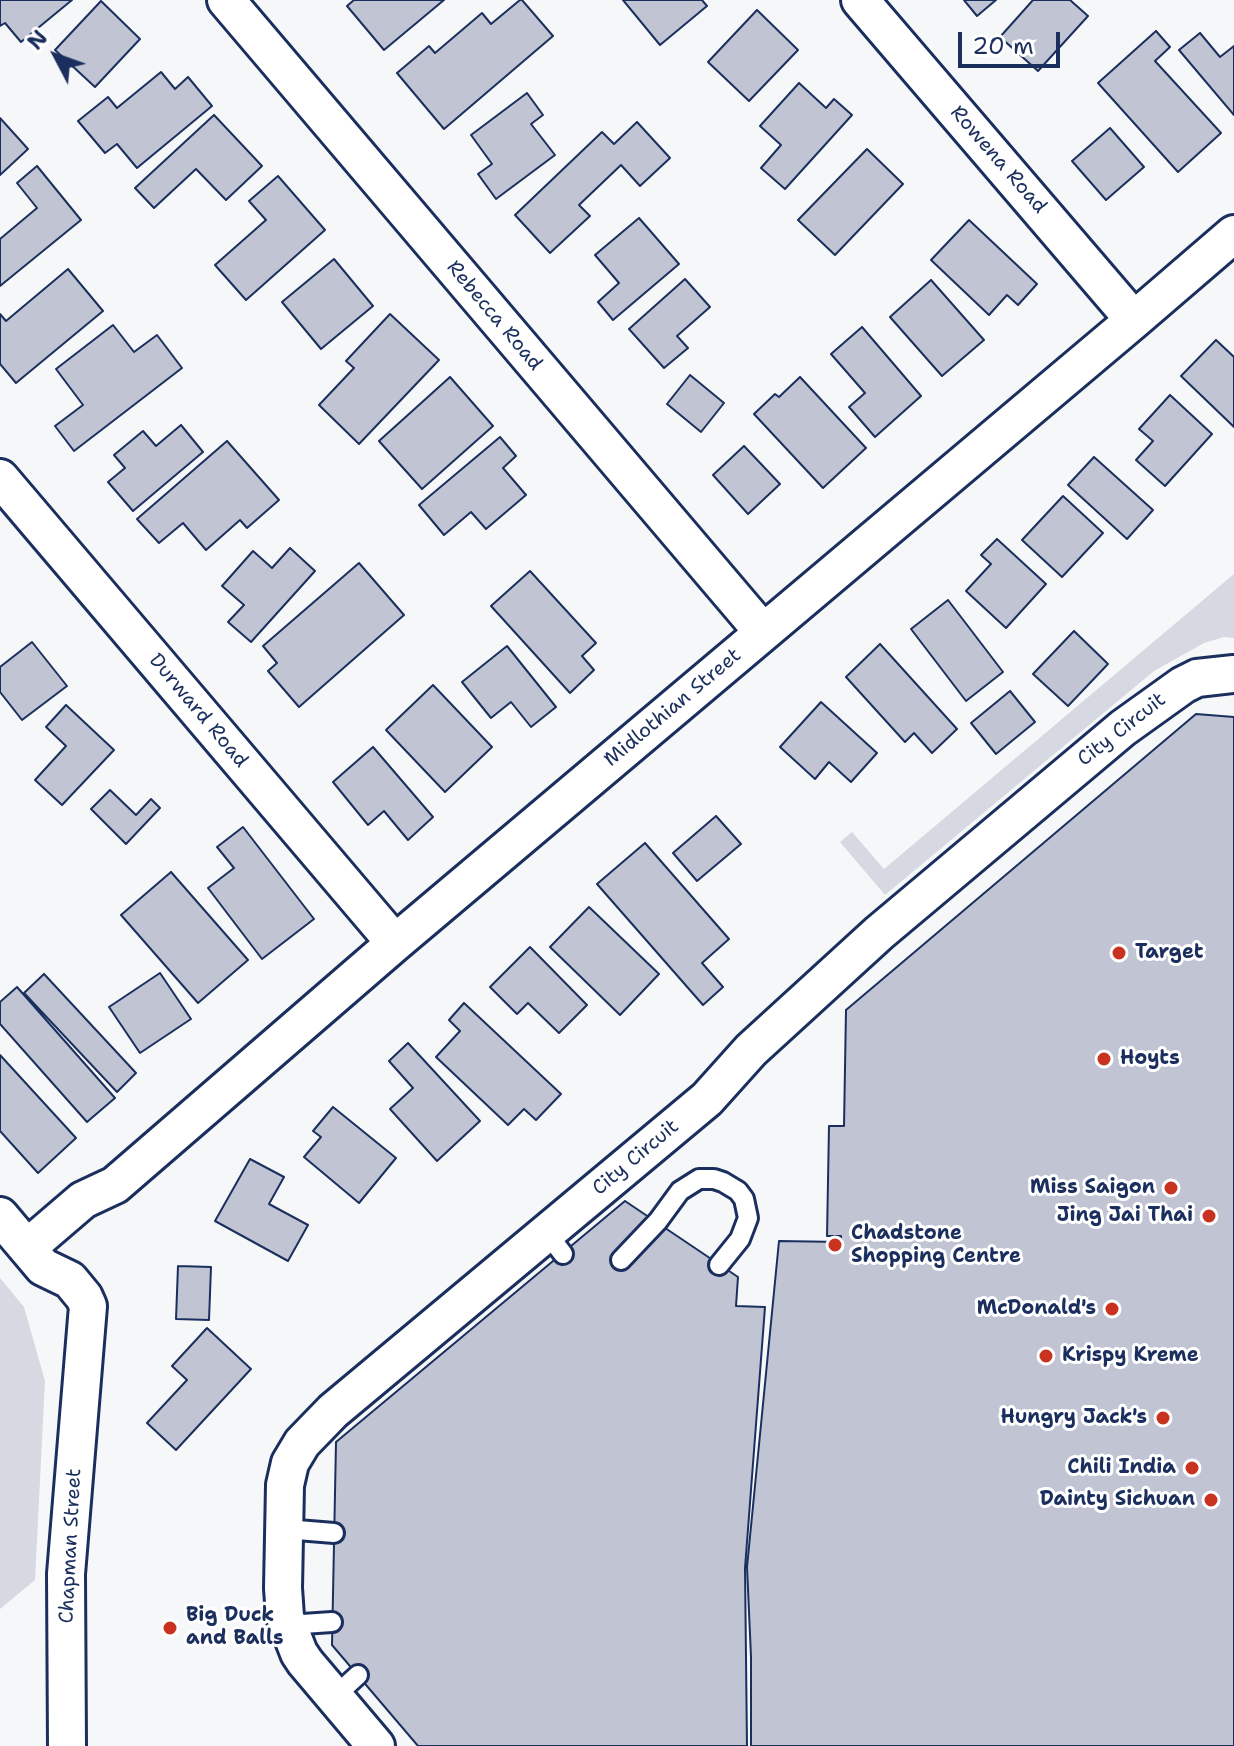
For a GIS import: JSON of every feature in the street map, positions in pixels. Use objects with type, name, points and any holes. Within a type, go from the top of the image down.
[{"type":"street","name":"Rebecca Road","points":[[226,0],[763,632]]},
{"type":"street","name":"Rowena Road","points":[[860,0],[1134,320]]},
{"type":"street","name":"Midlothian Street","points":[[35,1258],[97,1218],[115,1185],[395,943],[1234,234]]},
{"type":"street","name":"Durward Road","points":[[0,478],[395,943]]},
{"type":"street","name":"City Circuit","points":[[376,1746],[346,1686],[312,1672],[299,1653],[288,1625],[283,1588],[286,1476],[297,1450],[311,1432],[343,1402],[555,1244],[707,1099],[751,1050],[879,933],[1123,728],[1159,700],[1197,678],[1234,674]]},
{"type":"street","name":"Chapman Street","points":[[0,1216],[35,1258],[52,1294],[84,1346],[66,1574],[67,1746]]},
{"type":"lane","points":[[621,1260],[658,1221],[680,1191],[699,1179],[714,1179],[738,1191],[744,1199],[748,1218],[740,1239],[719,1265]]},
{"type":"lane","points":[[285,1529],[334,1533]]},
{"type":"lane","points":[[288,1625],[332,1622]]},
{"type":"shaded area","points":[[1234,574],[1234,638],[1224,637],[1204,643],[1154,671],[885,895],[840,842],[852,832],[884,869]]},
{"type":"shaded area","points":[[0,1278],[24,1307],[45,1381],[35,1580],[0,1609]]},
{"type":"building","points":[[0,0],[72,0],[21,42],[5,23],[0,26]]},
{"type":"building","points":[[354,0],[444,0],[384,50],[347,6]]},
{"type":"building","points":[[520,0],[553,36],[444,129],[397,73],[429,46],[435,53],[482,13],[491,24]]},
{"type":"building","points":[[623,0],[702,0],[707,6],[660,45]]},
{"type":"building","points":[[964,0],[996,0],[977,16]]},
{"type":"building","points":[[1033,0],[1070,0],[1088,16],[1038,71],[1000,37]]},
{"type":"building","points":[[101,1],[140,39],[95,87],[55,50]]},
{"type":"building","points":[[757,10],[798,50],[749,101],[708,62]]},
{"type":"building","points":[[1156,31],[1170,47],[1155,61],[1221,133],[1178,172],[1098,83]]},
{"type":"building","points":[[1200,33],[1220,57],[1234,46],[1234,115],[1179,50]]},
{"type":"building","points":[[161,72],[175,89],[188,77],[212,106],[137,168],[117,144],[105,153],[78,121],[108,97],[117,108]]},
{"type":"building","points":[[799,83],[826,108],[834,99],[852,115],[785,189],[761,168],[781,145],[760,126]]},
{"type":"building","points":[[527,93],[543,115],[531,124],[555,155],[496,199],[478,174],[492,164],[471,135]]},
{"type":"building","points":[[214,115],[262,166],[226,200],[196,169],[154,208],[135,188]]},
{"type":"building","points":[[0,118],[28,149],[0,175]]},
{"type":"building","points":[[637,122],[670,158],[640,186],[621,165],[579,205],[590,216],[550,253],[515,215],[602,132],[614,144]]},
{"type":"building","points":[[1110,128],[1144,167],[1106,200],[1072,161]]},
{"type":"building","points":[[867,149],[903,184],[835,255],[798,220]]},
{"type":"building","points":[[37,166],[81,220],[0,286],[0,239],[37,208],[17,183]]},
{"type":"building","points":[[278,176],[325,230],[246,300],[215,265],[266,220],[249,201]]},
{"type":"building","points":[[639,218],[679,264],[613,320],[598,302],[619,283],[595,255]]},
{"type":"building","points":[[969,220],[1037,284],[1018,305],[1007,295],[989,315],[931,260]]},
{"type":"building","points":[[334,259],[373,306],[321,349],[282,302]]},
{"type":"building","points":[[68,269],[103,311],[16,383],[0,364],[0,314],[6,321]]},
{"type":"building","points":[[685,279],[710,307],[677,336],[688,348],[664,368],[629,329]]},
{"type":"building","points":[[931,280],[984,340],[942,376],[890,317]]},
{"type":"building","points":[[390,314],[439,360],[359,444],[319,405],[354,368],[346,361]]},
{"type":"building","points":[[113,325],[134,352],[157,335],[182,368],[74,451],[55,426],[83,405],[56,369]]},
{"type":"building","points":[[862,327],[921,396],[875,437],[849,407],[865,393],[831,354]]},
{"type":"building","points":[[1216,340],[1234,357],[1234,427],[1181,376]]},
{"type":"building","points":[[690,375],[724,403],[701,432],[667,404]]},
{"type":"building","points":[[450,377],[493,426],[422,489],[379,441]]},
{"type":"building","points":[[800,377],[866,448],[823,488],[754,414],[775,394],[779,397]]},
{"type":"building","points":[[1170,395],[1212,434],[1165,486],[1136,460],[1153,441],[1139,429]]},
{"type":"building","points":[[181,425],[203,452],[133,511],[108,482],[125,468],[114,455],[143,431],[156,446]]},
{"type":"building","points":[[500,437],[516,456],[503,468],[526,495],[486,529],[471,512],[444,535],[419,505]]},
{"type":"building","points":[[227,441],[279,500],[247,528],[240,520],[206,550],[183,523],[159,543],[137,519]]},
{"type":"building","points":[[744,446],[780,484],[748,514],[713,475]]},
{"type":"building","points":[[1094,457],[1153,510],[1127,539],[1068,485]]},
{"type":"building","points":[[1063,496],[1103,533],[1062,577],[1022,540]]},
{"type":"building","points":[[997,539],[1046,584],[1006,628],[966,591],[991,564],[981,555]]},
{"type":"building","points":[[290,548],[315,571],[251,642],[228,622],[244,605],[222,586],[253,551],[272,568]]},
{"type":"building","points":[[359,563],[404,615],[299,707],[268,671],[277,663],[263,646]]},
{"type":"building","points":[[530,571],[596,643],[582,656],[594,670],[570,693],[491,606]]},
{"type":"building","points":[[948,600],[1003,672],[966,701],[911,629]]},
{"type":"building","points":[[1074,631],[1108,664],[1068,706],[1033,674]]},
{"type":"building","points":[[32,642],[67,686],[22,720],[0,692],[0,667]]},
{"type":"building","points":[[880,644],[957,729],[932,753],[914,733],[905,742],[846,677]]},
{"type":"building","points":[[507,646],[556,707],[531,727],[511,702],[491,718],[462,682]]},
{"type":"building","points":[[433,685],[492,747],[445,792],[386,730]]},
{"type":"building","points":[[1010,691],[1035,722],[996,754],[971,723]]},
{"type":"building","points":[[821,702],[877,753],[851,782],[829,762],[815,779],[780,747]]},
{"type":"building","points":[[66,705],[114,750],[62,805],[35,780],[66,746],[46,727]]},
{"type":"building","name":"Chadstone Shopping Centre","points":[[1196,714],[1234,717],[1234,1746],[751,1746],[747,1567],[779,1241],[841,1242],[841,1236],[827,1236],[829,1126],[844,1126],[846,1010]]},
{"type":"building","points":[[373,747],[433,817],[408,840],[384,811],[368,825],[333,782]]},
{"type":"building","points":[[110,790],[136,815],[151,799],[160,808],[126,844],[91,809]]},
{"type":"building","points":[[716,816],[741,844],[697,881],[673,853]]},
{"type":"building","points":[[243,827],[314,919],[262,959],[208,888],[234,868],[217,847]]},
{"type":"building","points":[[645,843],[729,939],[702,963],[723,987],[703,1005],[597,884]]},
{"type":"building","points":[[171,872],[248,960],[198,1003],[121,915]]},
{"type":"building","points":[[589,907],[659,974],[620,1015],[550,947]]},
{"type":"building","points":[[530,947],[587,1005],[559,1033],[528,1003],[517,1014],[490,987]]},
{"type":"building","points":[[160,973],[191,1019],[140,1053],[109,1007]]},
{"type":"building","points":[[44,974],[136,1073],[117,1092],[24,993]]},
{"type":"building","points":[[17,987],[115,1098],[87,1122],[0,1024],[0,1002]]},
{"type":"building","points":[[464,1003],[561,1094],[536,1120],[524,1109],[508,1125],[436,1057],[460,1031],[449,1020]]},
{"type":"building","points":[[408,1043],[480,1121],[437,1161],[390,1109],[413,1088],[389,1061]]},
{"type":"building","points":[[0,1055],[76,1138],[38,1173],[0,1131]]},
{"type":"building","points":[[333,1107],[396,1158],[359,1203],[304,1157],[321,1137],[313,1131]]},
{"type":"building","points":[[250,1159],[284,1177],[269,1204],[308,1225],[288,1261],[215,1221]]},
{"type":"building","points":[[625,1201],[738,1277],[736,1306],[765,1307],[745,1568],[747,1746],[418,1746],[332,1645],[336,1442]]},
{"type":"building","points":[[178,1266],[211,1267],[209,1320],[176,1319]]},
{"type":"building","points":[[207,1328],[251,1369],[176,1450],[147,1423],[187,1380],[172,1366]]},
{"type":"place","name":"Target","points":[[1119,953]]},
{"type":"place","name":"Hoyts","points":[[1104,1059]]},
{"type":"place","name":"Miss Saigon","points":[[1171,1188]]},
{"type":"place","name":"Jing Jai Thai","points":[[1209,1216]]},
{"type":"place","name":"Chadstone Shopping Centre","points":[[835,1245]]},
{"type":"place","name":"McDonald's","points":[[1112,1309]]},
{"type":"place","name":"Krispy Kreme","points":[[1046,1356]]},
{"type":"place","name":"Hungry Jack's","points":[[1163,1418]]},
{"type":"place","name":"Chili India","points":[[1192,1468]]},
{"type":"place","name":"Dainty Sichuan","points":[[1211,1500]]},
{"type":"place","name":"Big Duck and Balls","points":[[170,1628]]}]
